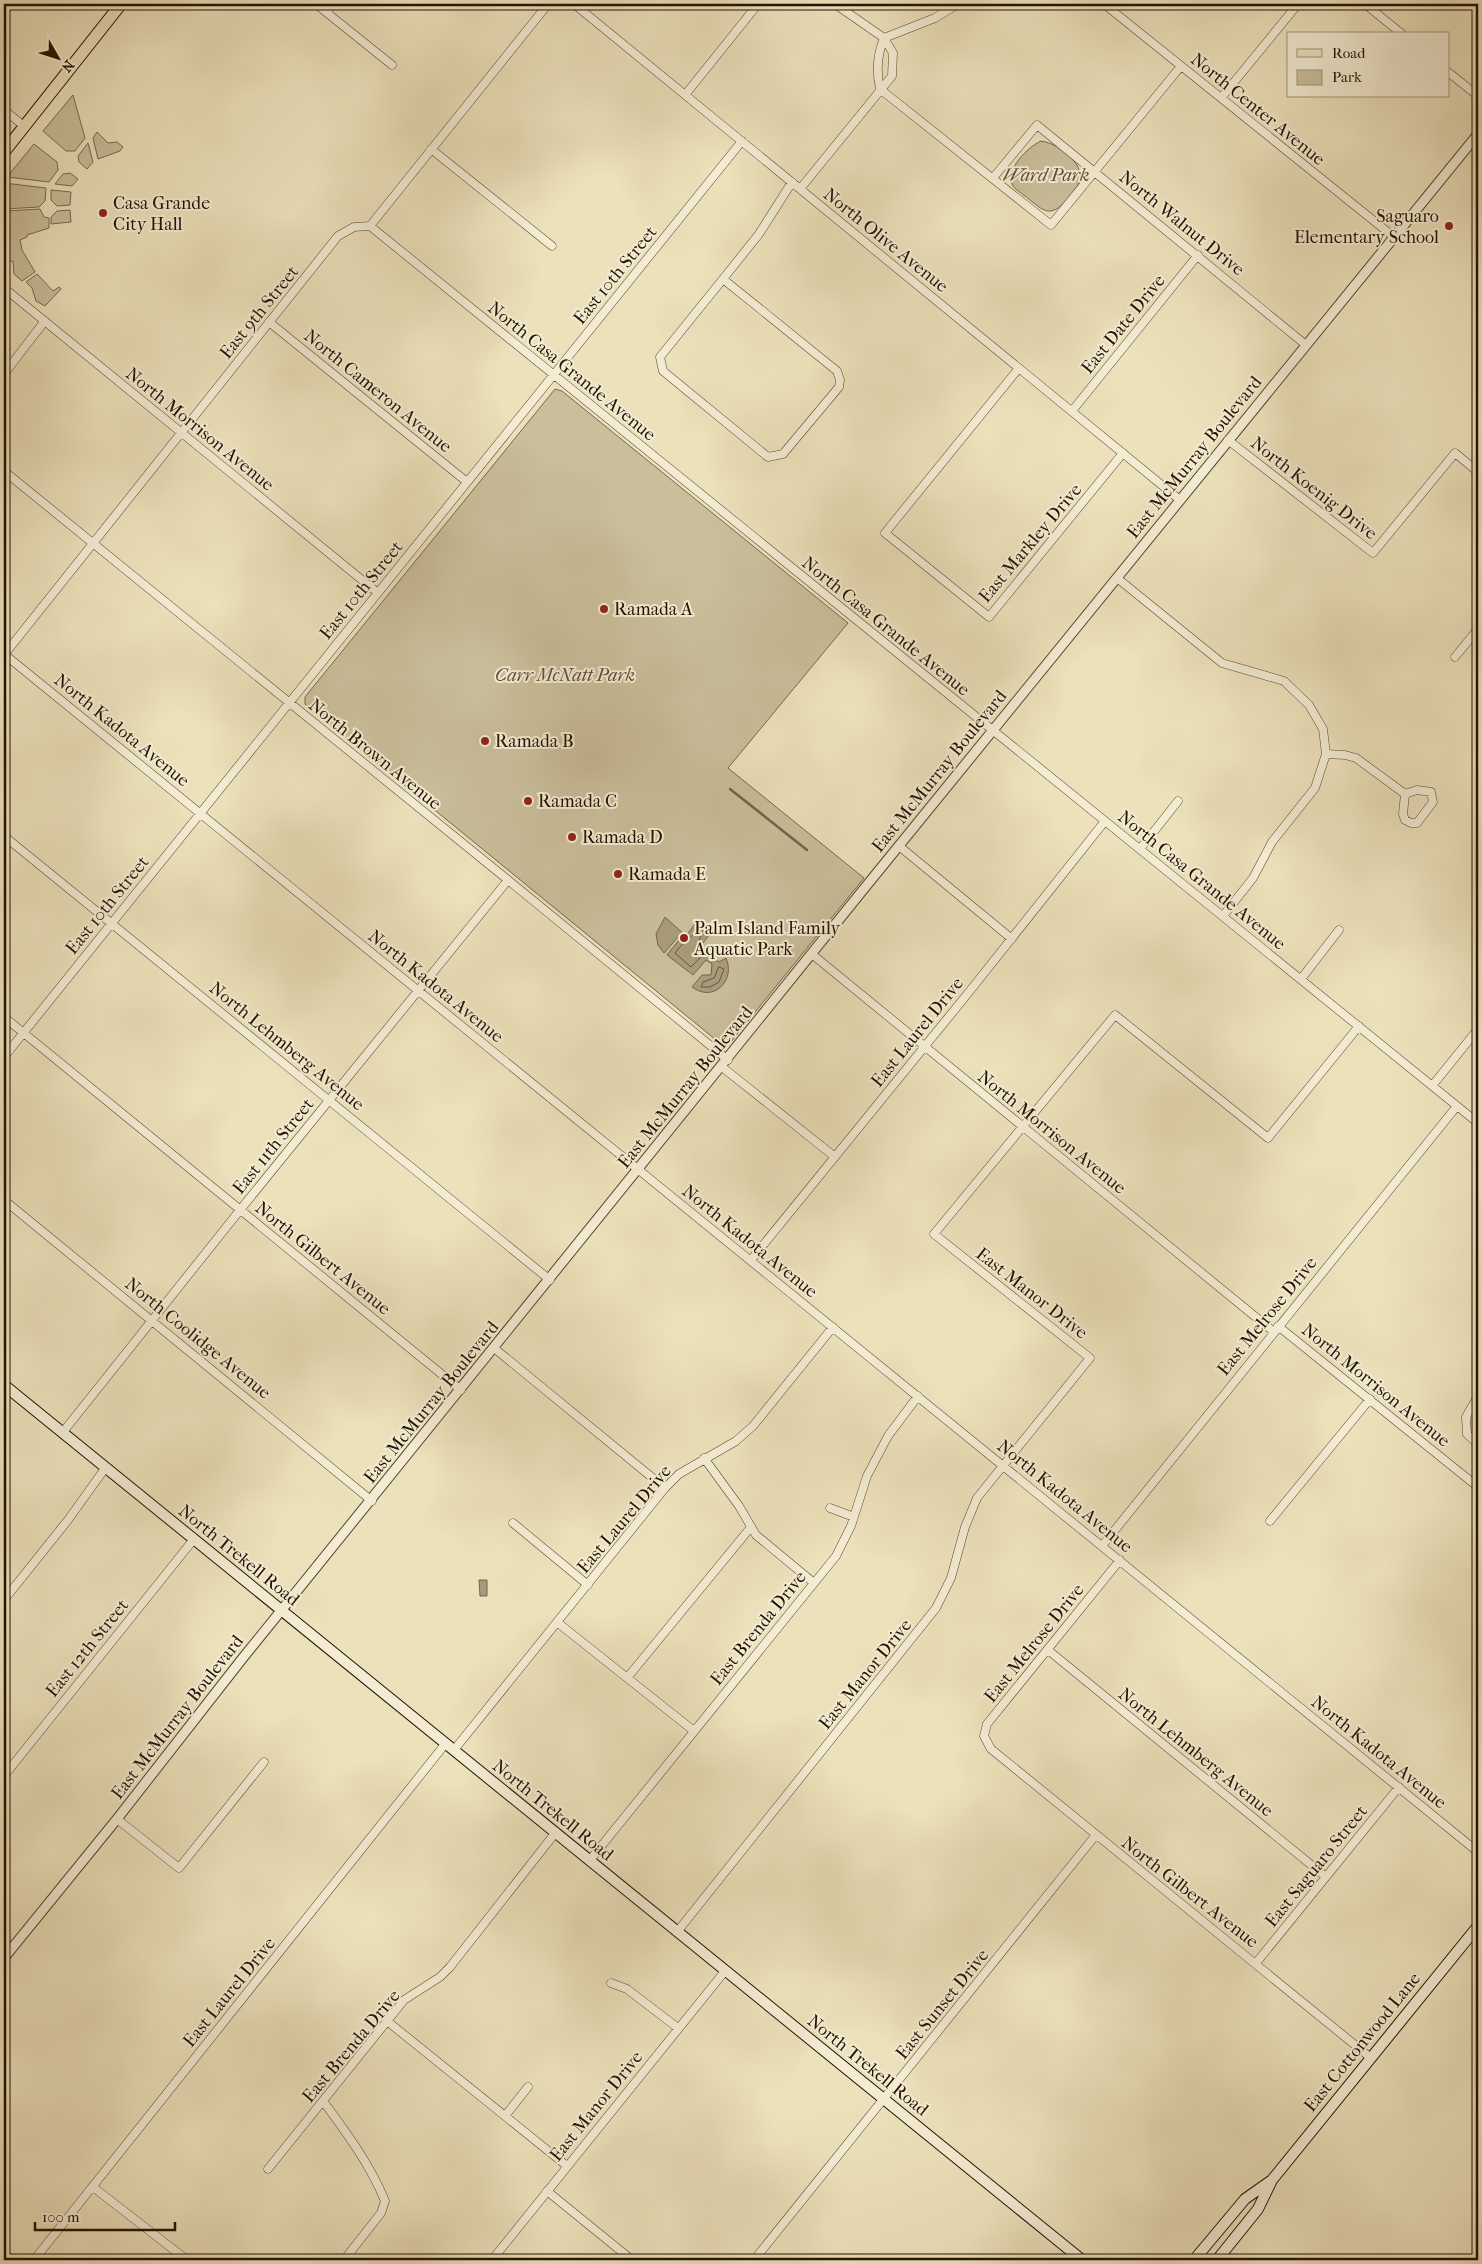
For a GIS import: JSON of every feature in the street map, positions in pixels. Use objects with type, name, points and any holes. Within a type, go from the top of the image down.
[{"type":"main road","points":[[4,152],[122,4]]},
{"type":"main road","name":"North Trekell Road","points":[[4,1384],[1082,2260]]},
{"type":"main road","name":"East Cottonwood Lane","points":[[1218,2260],[1258,2209],[1272,2180],[1478,1926]]},
{"type":"main road","name":"East Cottonwood Lane","points":[[1194,2260],[1246,2199],[1272,2180]]},
{"type":"street","points":[[316,4],[392,65]]},
{"type":"street","points":[[326,12],[333,4]]},
{"type":"street","points":[[370,226],[548,4]]},
{"type":"street","name":"North Olive Avenue","points":[[574,4],[1180,500]]},
{"type":"street","points":[[685,95],[758,4]]},
{"type":"street","points":[[800,189],[892,76],[893,53],[884,38],[835,4]]},
{"type":"street","points":[[884,38],[935,18],[958,4]]},
{"type":"street","name":"North Center Avenue","points":[[1104,4],[1394,237]]},
{"type":"street","points":[[1221,98],[1298,4]]},
{"type":"street","points":[[1365,4],[1400,32]]},
{"type":"street","points":[[884,38],[878,59],[877,74],[880,89],[1051,225],[1181,66]]},
{"type":"street","points":[[1450,74],[1478,96]]},
{"type":"street","points":[[4,110],[24,126]]},
{"type":"street","name":"North Walnut Drive","points":[[993,178],[1037,125],[1306,345]]},
{"type":"street","name":"East McMurray Boulevard","points":[[4,1958],[117,1819],[282,1610],[725,1064],[899,846],[1478,134]]},
{"type":"street","name":"East 10th Street","points":[[4,1058],[742,141]]},
{"type":"street","points":[[431,149],[552,246]]},
{"type":"street","points":[[723,279],[837,371],[840,380],[839,387],[783,454],[768,457],[663,371],[660,357],[723,279],[760,234],[792,182]]},
{"type":"street","name":"North Casa Grande Avenue","points":[[370,226],[992,732],[1140,849],[1478,1123]]},
{"type":"street","name":"East 9th Street","points":[[4,654],[338,236],[354,227],[370,226]]},
{"type":"street","name":"East Date Drive","points":[[1072,411],[1198,255]]},
{"type":"street","name":"North Morrison Avenue","points":[[4,288],[378,593]]},
{"type":"street","points":[[4,374],[44,322]]},
{"type":"street","name":"North Cameron Avenue","points":[[269,322],[467,482]]},
{"type":"street","name":"East Markley Drive","points":[[1019,368],[884,533],[989,617],[1123,453]]},
{"type":"street","name":"North Koenig Drive","points":[[1228,440],[1373,553],[1455,453],[1478,472]]},
{"type":"street","name":"North Brown Avenue","points":[[4,471],[508,880],[835,1157]]},
{"type":"street","points":[[1117,578],[1222,663],[1284,681],[1309,704],[1323,729],[1326,754],[1315,788],[1272,842],[1253,878],[1222,916]]},
{"type":"street","points":[[1456,657],[1478,628]]},
{"type":"street","name":"North Kadota Avenue","points":[[4,654],[1478,1852]]},
{"type":"street","points":[[1326,754],[1345,755],[1356,758],[1405,794]]},
{"type":"street","points":[[1416,790],[1432,792],[1433,802],[1417,822],[1411,823],[1405,820],[1403,807],[1405,794],[1416,790]]},
{"type":"street","points":[[1140,849],[1178,801]]},
{"type":"street","name":"East Laurel Drive","points":[[750,1260],[1012,939],[1105,821]]},
{"type":"street","name":"North Lehmberg Avenue","points":[[4,836],[550,1280]]},
{"type":"street","points":[[899,846],[1012,939]]},
{"type":"street","name":"East 11th Street","points":[[63,1432],[240,1210],[420,991],[508,880]]},
{"type":"street","points":[[1301,979],[1339,930]]},
{"type":"street","name":"North Morrison Avenue","points":[[813,955],[1022,1126],[1276,1329],[1370,1399],[1478,1487]]},
{"type":"street","name":"East Manor Drive","points":[[677,1932],[936,1608],[951,1578],[965,1527],[977,1498],[1090,1358],[934,1234],[1115,1015],[1268,1138],[1359,1026]]},
{"type":"street","name":"North Gilbert Avenue","points":[[4,1017],[461,1390]]},
{"type":"street","points":[[1432,1086],[1478,1030]]},
{"type":"street","name":"East Melrose Drive","points":[[1102,1546],[1457,1106]]},
{"type":"street","name":"North Coolidge Avenue","points":[[4,1200],[372,1501]]},
{"type":"street","name":"East Laurel Drive","points":[[34,2260],[450,1747],[558,1623],[665,1488],[679,1474],[736,1441],[753,1426],[833,1327]]},
{"type":"street","points":[[494,1348],[665,1488]]},
{"type":"street","name":"East Brenda Drive","points":[[590,1860],[836,1556],[854,1517],[867,1476],[888,1436],[918,1396]]},
{"type":"street","points":[[1478,1396],[1466,1417],[1467,1434],[1478,1444]]},
{"type":"street","points":[[1270,1521],[1370,1399]]},
{"type":"street","points":[[704,1458],[739,1506],[756,1535],[814,1583]]},
{"type":"street","points":[[4,1600],[68,1520],[106,1468]]},
{"type":"street","points":[[830,1508],[854,1517]]},
{"type":"street","points":[[513,1523],[588,1585]]},
{"type":"street","points":[[627,1678],[751,1527]]},
{"type":"street","name":"East 12th Street","points":[[4,1776],[194,1539]]},
{"type":"street","name":"East Melrose Drive","points":[[991,1749],[984,1736],[987,1724],[1120,1560]]},
{"type":"street","points":[[558,1623],[694,1731]]},
{"type":"street","name":"North Lehmberg Avenue","points":[[1048,1650],[1326,1877]]},
{"type":"street","name":"North Gilbert Avenue","points":[[991,1749],[1095,1836],[1256,1963],[1371,2058]]},
{"type":"street","points":[[117,1819],[179,1868],[264,1762]]},
{"type":"street","name":"East Saguaro Street","points":[[1256,1963],[1399,1787]]},
{"type":"street","name":"East Brenda Drive","points":[[268,2169],[404,2000],[440,1977],[450,1967],[556,1832]]},
{"type":"street","name":"East Sunset Drive","points":[[754,2260],[1095,1836]]},
{"type":"street","name":"East Manor Drive","points":[[492,2260],[725,1971]]},
{"type":"street","points":[[611,1984],[627,1989],[678,2028]]},
{"type":"street","points":[[387,2021],[567,2166]]},
{"type":"street","points":[[505,2116],[528,2087]]},
{"type":"street","points":[[323,2101],[345,2131],[380,2189],[385,2201],[381,2213],[344,2260]]},
{"type":"street","points":[[93,2187],[187,2260]]},
{"type":"street","points":[[547,2191],[632,2260]]},
{"type":"green space","points":[[73,95],[85,138],[75,151],[66,151],[43,131]]},
{"type":"green space","points":[[97,132],[108,143],[117,142],[123,147],[120,151],[98,159],[93,138]]},
{"type":"green space","name":"Ward Park","points":[[1041,141],[1064,151],[1077,165],[1080,172],[1080,180],[1076,188],[1062,205],[1051,211],[1043,209],[1031,201],[1013,186],[1011,180],[1014,166],[1030,148]]},
{"type":"green space","points":[[88,143],[93,162],[87,169],[79,162],[78,156]]},
{"type":"green space","points":[[34,144],[57,162],[58,170],[49,182],[7,177]]},
{"type":"green space","points":[[70,173],[78,179],[72,186],[55,184],[63,174]]},
{"type":"green space","points":[[4,183],[46,188],[45,201],[39,207],[4,209]]},
{"type":"green space","points":[[51,190],[71,192],[70,205],[57,206],[51,200]]},
{"type":"green space","points":[[40,209],[44,217],[49,218],[49,228],[27,235],[27,237],[20,240],[22,250],[35,272],[22,281],[14,274],[13,261],[4,262],[4,211]]},
{"type":"green space","points":[[70,210],[71,222],[51,224],[51,217],[57,211]]},
{"type":"green space","points":[[37,274],[53,291],[59,287],[61,289],[45,306],[36,301],[32,288],[26,282]]},
{"type":"green space","name":"Carr McNatt Park","points":[[555,389],[562,391],[848,623],[728,768],[864,878],[730,1043],[721,1044],[305,704],[305,697]]},
{"type":"water","points":[[665,917],[686,936],[695,924],[709,935],[700,947],[719,962],[726,958],[728,974],[721,987],[715,991],[708,992],[692,987],[702,975],[711,975],[712,964],[706,960],[693,975],[667,955],[680,939],[678,937],[664,953],[658,945],[656,934]]},
{"type":"water","points":[[479,1580],[487,1580],[487,1596],[480,1596]]},
{"type":"waterway","points":[[730,789],[807,850]]},
{"type":"place","name":"Casa Grande City Hall","points":[[103,213]]},
{"type":"place","name":"Saguaro Elementary School","points":[[1449,226]]},
{"type":"place","name":"Ramada A","points":[[604,609]]},
{"type":"place","name":"Ramada B","points":[[485,741]]},
{"type":"place","name":"Ramada C","points":[[528,801]]},
{"type":"place","name":"Ramada D","points":[[572,837]]},
{"type":"place","name":"Ramada E","points":[[618,874]]},
{"type":"place","name":"Palm Island Family Aquatic Park","points":[[684,938]]}]
